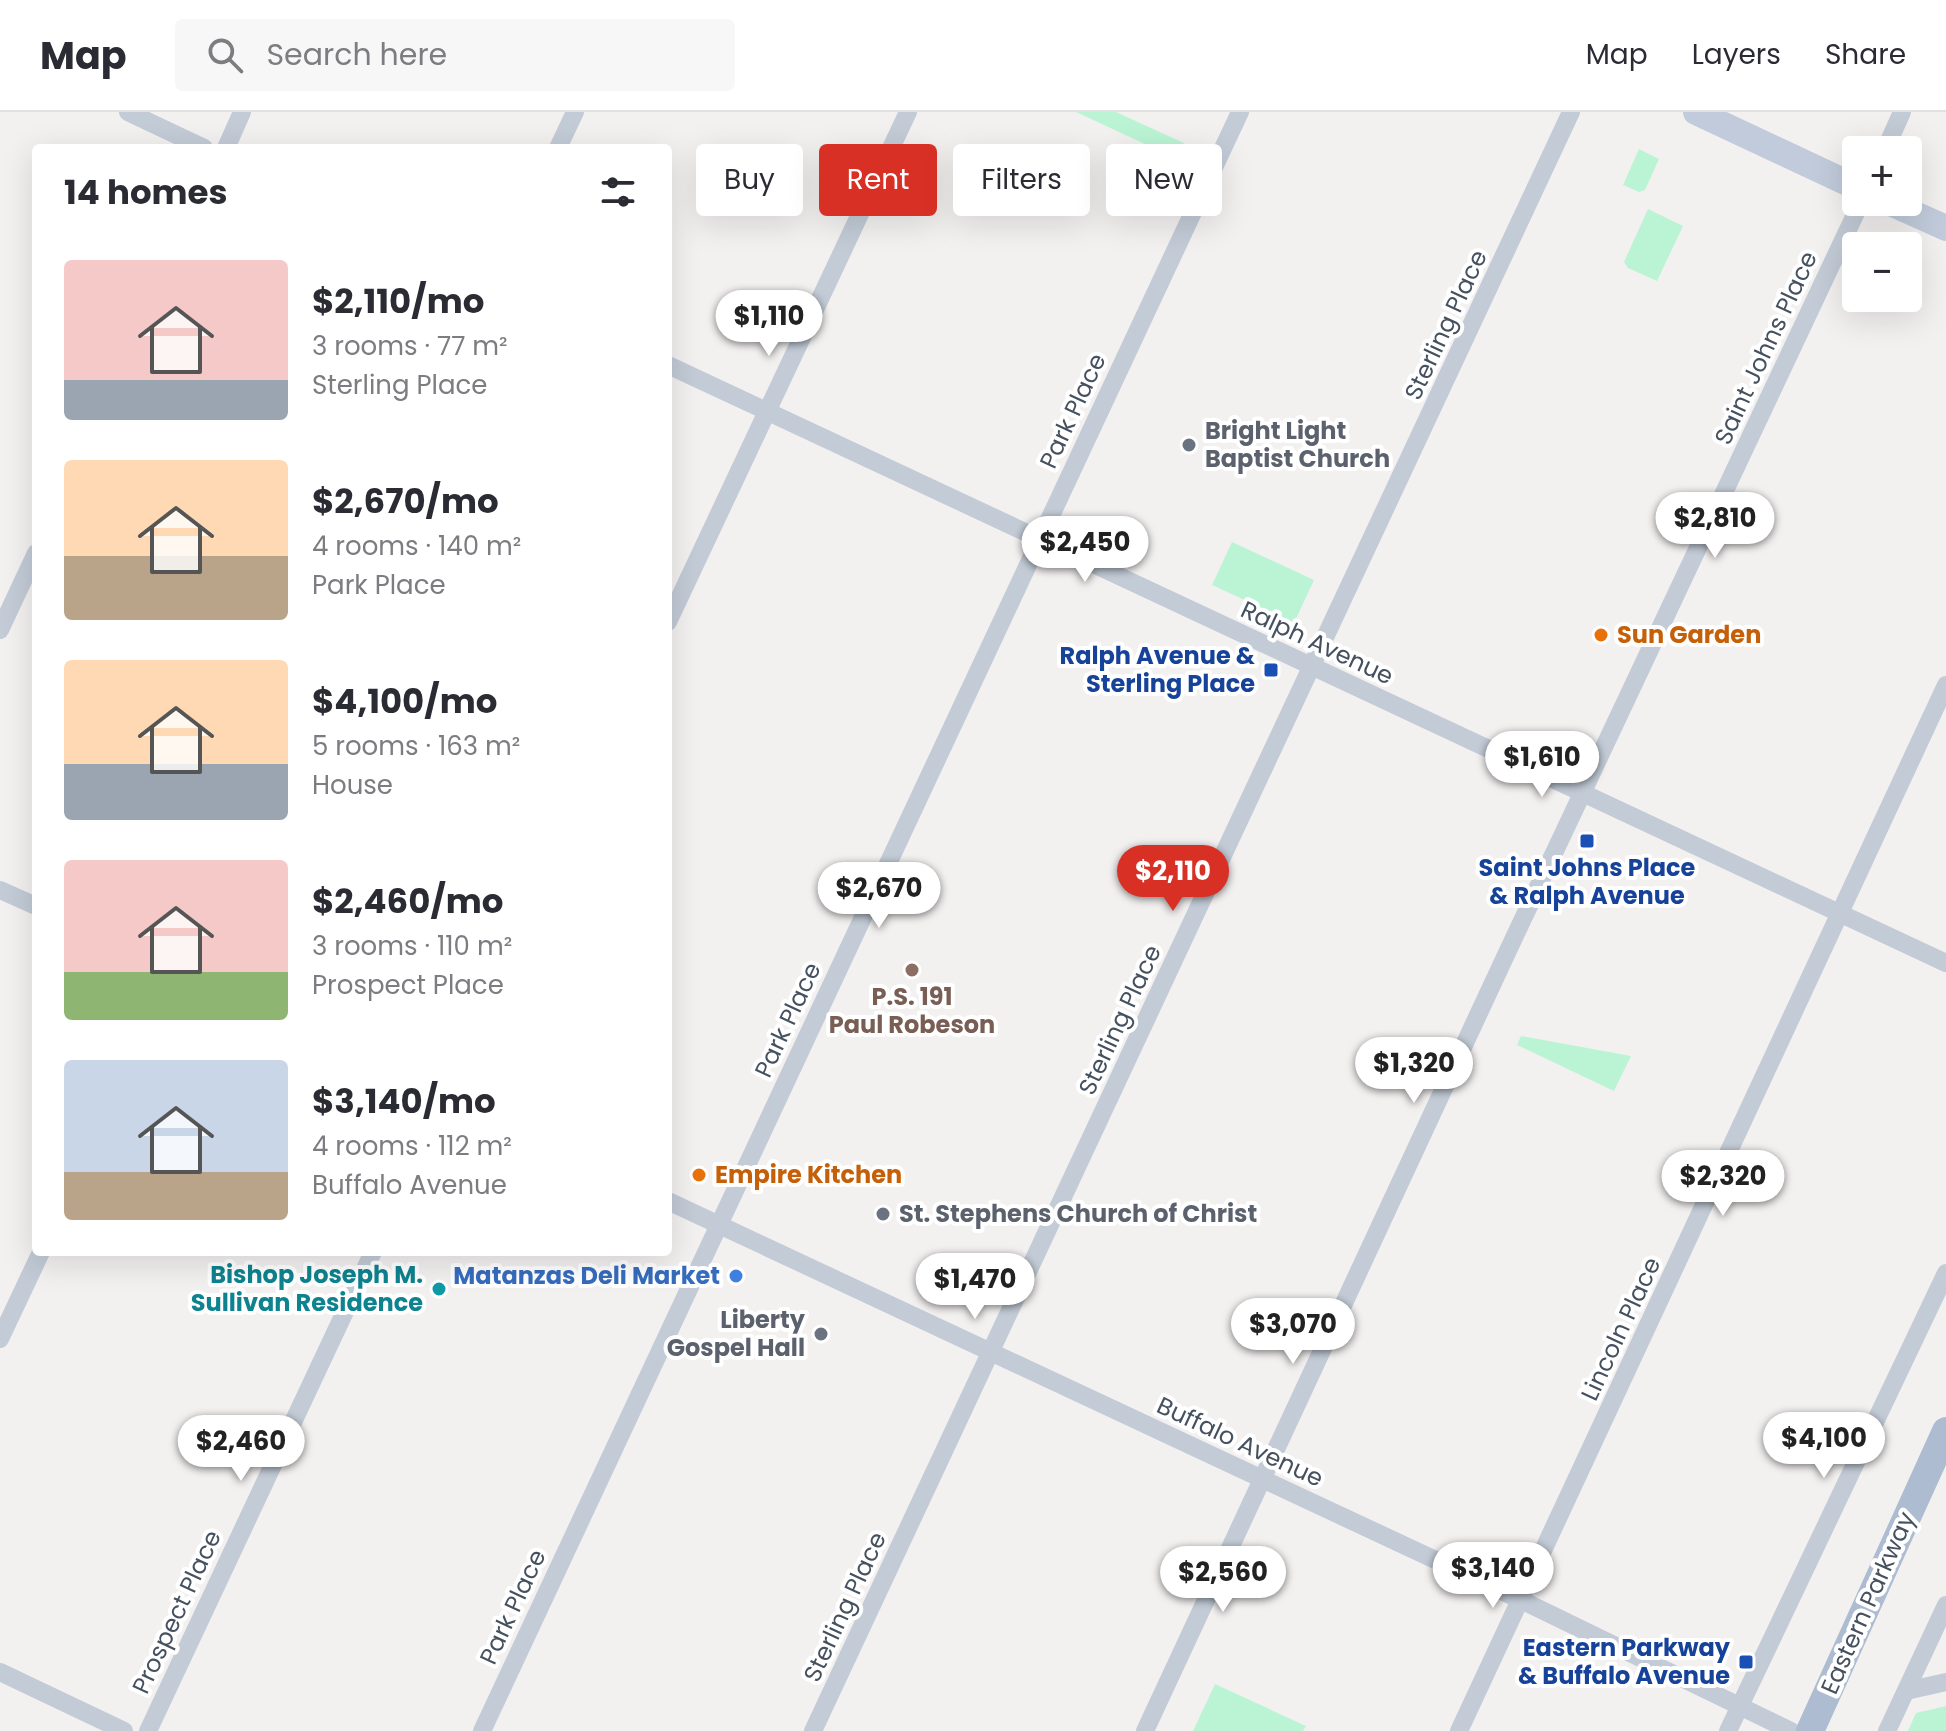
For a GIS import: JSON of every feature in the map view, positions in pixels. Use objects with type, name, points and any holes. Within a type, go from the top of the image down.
[{"type":"main road","name":"Eastern Parkway","points":[[1810,1731],[1946,1431]]},
{"type":"street","points":[[128,112],[196,144]]},
{"type":"street","points":[[228,144],[242,112]]},
{"type":"street","points":[[560,144],[575,112]]},
{"type":"street","points":[[672,613],[908,112]]},
{"type":"street","name":"Park Place","points":[[482,1731],[1240,112]]},
{"type":"street","name":"Sterling Place","points":[[813,1731],[1571,112]]},
{"type":"street","points":[[1696,112],[1842,180]]},
{"type":"street","points":[[1891,136],[1902,112]]},
{"type":"street","name":"Saint Johns Place","points":[[1145,1731],[1581,794],[1854,216]]},
{"type":"street","points":[[1919,216],[1946,228]]},
{"type":"street","name":"Ralph Avenue","points":[[672,367],[1946,963]]},
{"type":"street","points":[[0,630],[32,562]]},
{"type":"street","name":"Lincoln Place","points":[[1459,1731],[1946,685]]},
{"type":"street","points":[[0,890],[32,904]]},
{"type":"street","name":"Buffalo Avenue","points":[[672,1203],[1521,1600],[1791,1731]]},
{"type":"street","points":[[0,1339],[39,1256]]},
{"type":"street","name":"Prospect Place","points":[[148,1731],[371,1256]]},
{"type":"street","points":[[1728,1731],[1946,1273]]},
{"type":"street","points":[[1887,1731],[1946,1605]]},
{"type":"street","points":[[0,1672],[124,1731]]},
{"type":"street","points":[[1906,1691],[1946,1682]]},
{"type":"green space","points":[[1076,112],[1116,112],[1184,143],[1145,144]]},
{"type":"green space","points":[[1639,149],[1659,159],[1645,190],[1639,192],[1623,185]]},
{"type":"green space","points":[[1648,209],[1683,226],[1657,281],[1628,268],[1624,262]]},
{"type":"green space","points":[[1232,542],[1314,580],[1294,623],[1212,585]]},
{"type":"green space","points":[[1521,1036],[1631,1056],[1614,1091],[1517,1045]]},
{"type":"green space","points":[[1215,1684],[1306,1726],[1303,1731],[1193,1731]]},
{"type":"green space","points":[[1946,1706],[1946,1731],[1908,1731],[1916,1713]]},
{"type":"place","name":"Bright Light Baptist Church","points":[[1189,445]]},
{"type":"place","name":"Sun Garden","points":[[1601,635]]},
{"type":"place","name":"Ralph Avenue & Sterling Place","points":[[1271,670]]},
{"type":"place","name":"Saint Johns Place & Ralph Avenue","points":[[1587,841]]},
{"type":"place","name":"P.S. 191 Paul Robeson","points":[[912,970]]},
{"type":"place","name":"Empire Kitchen","points":[[699,1175]]},
{"type":"place","name":"St. Stephens Church of Christ","points":[[883,1214]]},
{"type":"place","name":"Matanzas Deli Market","points":[[736,1276]]},
{"type":"place","name":"Bishop Joseph M. Sullivan Residence","points":[[439,1289]]},
{"type":"place","name":"Liberty Gospel Hall","points":[[821,1334]]},
{"type":"place","name":"Eastern Parkway & Buffalo Avenue","points":[[1746,1662]]}]
